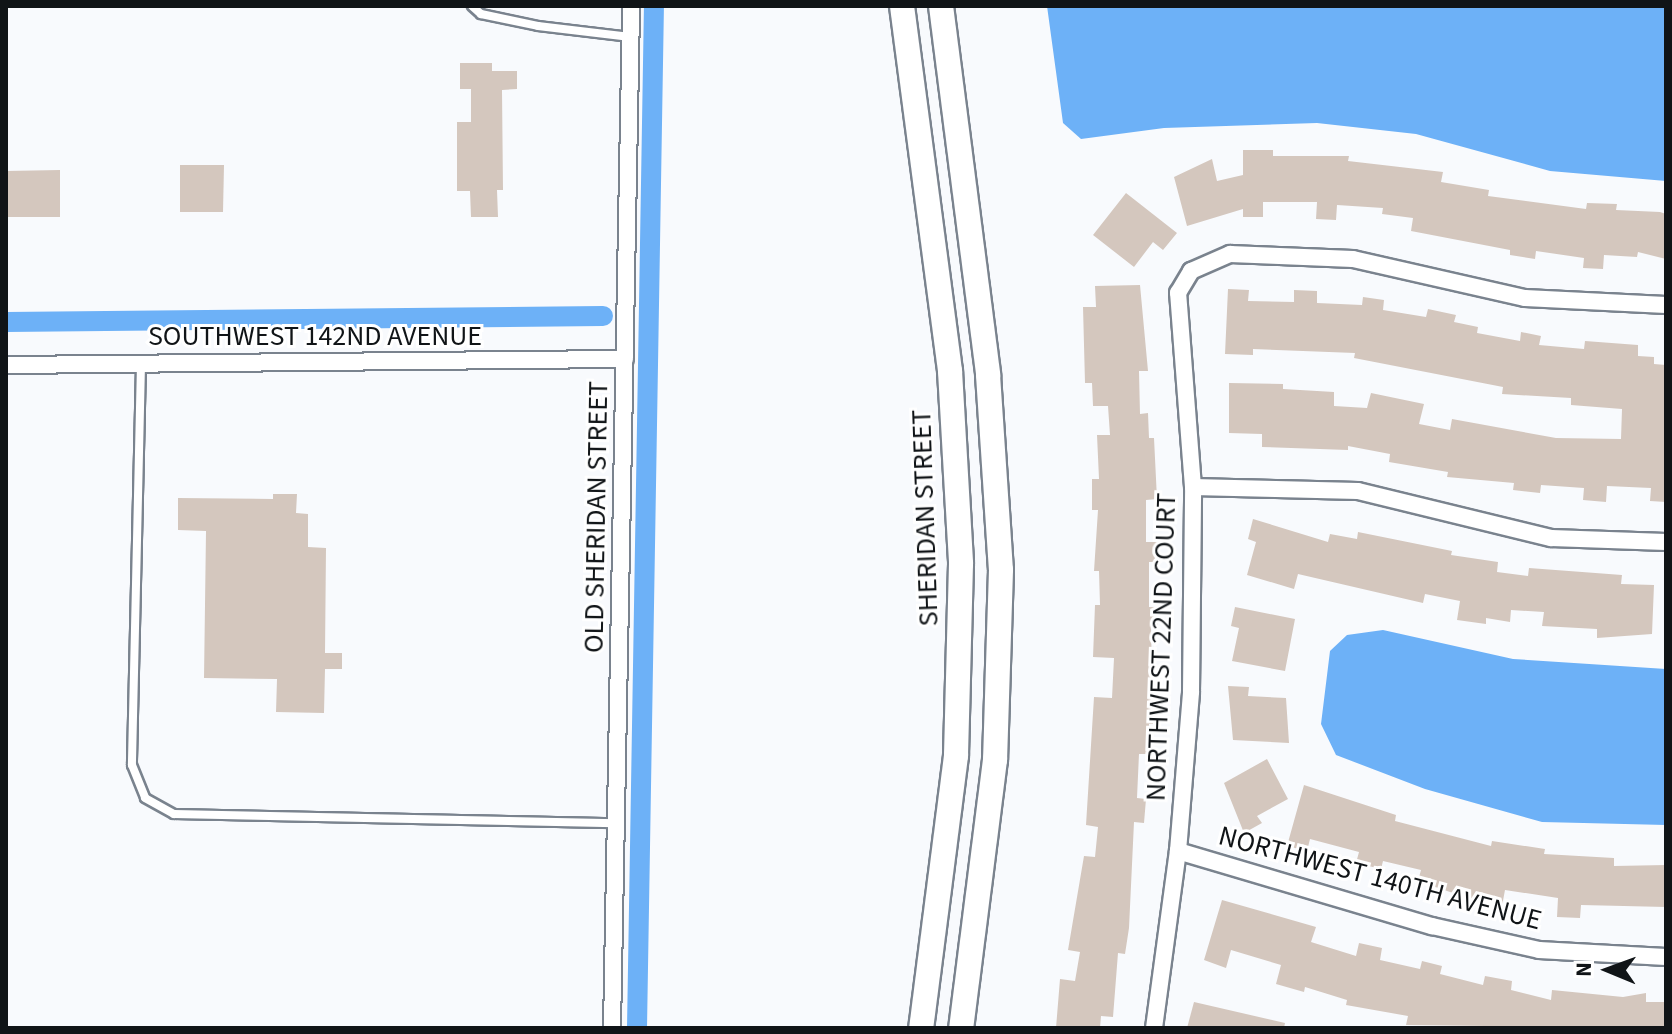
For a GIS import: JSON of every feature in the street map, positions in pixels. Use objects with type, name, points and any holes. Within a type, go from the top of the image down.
[{"type":"main road","name":"SHERIDAN STREET","points":[[902,6],[950,371],[961,564],[956,756],[921,1028]]},
{"type":"main road","points":[[941,6],[988,375],[1001,570],[995,760],[961,1028]]},
{"type":"street","name":"OLD SHERIDAN STREET","points":[[612,1028],[631,6]]},
{"type":"street","name":"NORTHWEST 22ND COURT","points":[[1154,1028],[1178,851],[1191,692],[1193,487],[1178,293],[1191,271],[1230,254],[1353,259],[1525,298],[1666,305]]},
{"type":"street","name":"SOUTHWEST 142ND AVENUE","points":[[6,365],[625,359]]},
{"type":"street","points":[[1193,487],[1358,491],[1551,538],[1666,542]]},
{"type":"street","name":"NORTHWEST 140TH AVENUE","points":[[1178,851],[1432,926],[1539,950],[1666,957]]},
{"type":"lane","points":[[472,6],[481,14],[538,26],[631,37]]},
{"type":"lane","points":[[141,363],[132,765],[145,798],[174,814],[616,823]]},
{"type":"water","points":[[1047,6],[1666,6],[1666,181],[1550,171],[1416,134],[1317,123],[1164,128],[1081,139],[1063,123]]},
{"type":"water","points":[[1383,630],[1513,659],[1666,669],[1666,825],[1542,822],[1425,789],[1336,755],[1321,724],[1330,651],[1347,635]]},
{"type":"building","points":[[460,63],[492,63],[492,71],[517,71],[517,89],[502,90],[503,190],[497,190],[498,217],[471,217],[470,191],[457,191],[457,122],[471,122],[471,89],[460,89]]},
{"type":"building","points":[[1243,150],[1273,150],[1273,156],[1349,156],[1348,161],[1443,172],[1441,182],[1489,190],[1488,196],[1586,209],[1587,203],[1617,204],[1616,210],[1660,212],[1666,214],[1666,259],[1638,252],[1637,257],[1604,255],[1603,269],[1583,268],[1584,258],[1536,251],[1535,259],[1510,255],[1510,250],[1411,231],[1413,218],[1382,214],[1383,208],[1337,205],[1336,220],[1316,219],[1317,202],[1263,202],[1263,217],[1243,217],[1243,209],[1187,226],[1174,177],[1212,159],[1217,181],[1243,175]]},
{"type":"building","points":[[180,165],[224,165],[223,212],[180,212]]},
{"type":"building","points":[[60,170],[60,217],[6,217],[6,171]]},
{"type":"building","points":[[1126,193],[1177,233],[1163,250],[1153,242],[1134,267],[1093,235]]},
{"type":"building","points":[[1140,285],[1148,371],[1139,371],[1140,414],[1148,413],[1149,438],[1154,438],[1157,499],[1146,500],[1146,542],[1158,542],[1158,562],[1149,562],[1149,607],[1158,607],[1158,627],[1151,627],[1153,724],[1149,724],[1148,754],[1139,754],[1137,798],[1146,799],[1144,823],[1134,822],[1129,928],[1125,954],[1118,953],[1113,1017],[1101,1016],[1100,1028],[1056,1028],[1060,979],[1075,981],[1080,952],[1068,950],[1084,856],[1095,857],[1098,827],[1086,825],[1094,697],[1112,698],[1114,658],[1093,657],[1095,605],[1100,605],[1099,571],[1094,571],[1098,510],[1092,510],[1092,479],[1099,479],[1097,435],[1110,435],[1108,406],[1093,406],[1092,383],[1085,383],[1083,307],[1096,307],[1095,286]]},
{"type":"building","points":[[1228,289],[1249,290],[1248,301],[1294,302],[1294,290],[1317,291],[1317,303],[1362,305],[1363,297],[1384,300],[1383,310],[1426,317],[1428,309],[1456,315],[1454,322],[1478,327],[1477,333],[1520,341],[1521,332],[1541,336],[1539,345],[1584,349],[1585,341],[1638,345],[1638,356],[1654,357],[1654,364],[1666,365],[1666,502],[1650,501],[1651,488],[1607,486],[1606,502],[1583,500],[1584,488],[1541,485],[1540,493],[1513,490],[1514,483],[1447,477],[1448,472],[1389,462],[1390,454],[1348,446],[1348,450],[1262,447],[1262,434],[1229,433],[1229,383],[1283,384],[1283,389],[1334,392],[1334,406],[1367,408],[1371,393],[1424,404],[1419,424],[1450,430],[1452,419],[1556,438],[1621,439],[1622,409],[1571,405],[1571,398],[1502,394],[1503,387],[1354,358],[1355,353],[1253,349],[1253,355],[1225,354]]},
{"type":"building","points":[[273,494],[297,494],[296,513],[308,514],[308,547],[326,548],[325,653],[342,653],[342,669],[325,669],[324,713],[276,712],[277,679],[204,678],[206,531],[178,530],[178,498],[273,499]]},
{"type":"building","points":[[1253,519],[1328,542],[1330,534],[1357,539],[1358,532],[1452,551],[1451,555],[1498,562],[1497,572],[1528,576],[1529,568],[1622,575],[1621,584],[1654,585],[1652,634],[1597,638],[1597,629],[1542,626],[1544,612],[1511,610],[1510,622],[1486,618],[1486,624],[1457,620],[1460,601],[1425,594],[1423,603],[1298,574],[1294,589],[1247,575],[1256,542],[1248,539]]},
{"type":"building","points":[[1235,607],[1295,619],[1285,671],[1232,661],[1239,628],[1231,626]]},
{"type":"building","points":[[1228,686],[1249,687],[1248,696],[1286,698],[1289,743],[1233,740]]},
{"type":"building","points":[[1267,759],[1288,799],[1257,816],[1262,823],[1244,833],[1224,783]]},
{"type":"building","points":[[1304,785],[1396,815],[1395,821],[1491,846],[1492,841],[1545,849],[1544,854],[1614,858],[1614,866],[1666,865],[1666,907],[1581,905],[1580,918],[1557,917],[1558,898],[1505,890],[1502,906],[1482,903],[1418,881],[1421,870],[1383,861],[1381,869],[1356,863],[1359,852],[1310,839],[1307,851],[1287,846]]},
{"type":"building","points":[[1222,900],[1316,927],[1311,942],[1356,956],[1359,943],[1382,948],[1380,960],[1420,969],[1422,961],[1442,966],[1440,974],[1483,985],[1485,976],[1512,981],[1511,990],[1551,1000],[1552,990],[1623,997],[1646,993],[1646,1002],[1666,1002],[1666,1028],[1406,1025],[1408,1016],[1346,1005],[1347,1000],[1305,987],[1304,992],[1276,984],[1281,965],[1231,950],[1226,968],[1204,960]]},
{"type":"building","points":[[1194,1002],[1285,1023],[1284,1028],[1187,1028]]},
{"type":"waterway","points":[[637,1028],[654,6]]},
{"type":"waterway","points":[[6,322],[603,316]]}]
